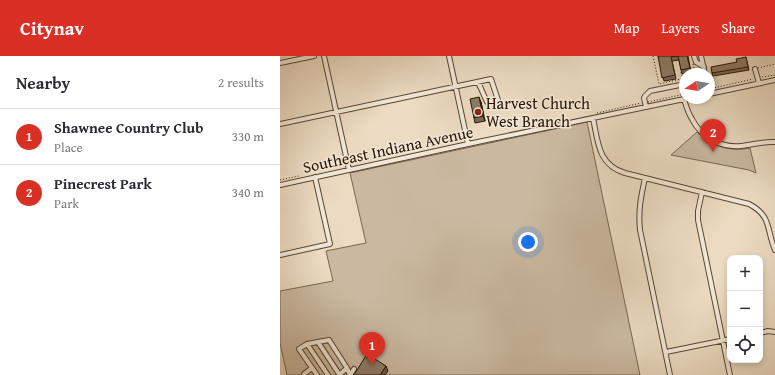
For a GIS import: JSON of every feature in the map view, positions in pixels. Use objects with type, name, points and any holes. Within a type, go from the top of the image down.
[{"type":"street","points":[[280,63],[314,56]]},
{"type":"street","points":[[324,56],[349,170]]},
{"type":"street","points":[[449,56],[468,144]]},
{"type":"street","points":[[694,56],[696,62],[704,67]]},
{"type":"street","points":[[701,56],[704,67]]},
{"type":"street","points":[[756,69],[758,81]]},
{"type":"street","points":[[280,124],[491,78],[498,100],[486,102],[478,82]]},
{"type":"street","points":[[715,91],[758,81],[775,80]]},
{"type":"street","points":[[646,107],[644,98],[650,91],[679,85]]},
{"type":"street","name":"Southeast Indiana Avenue","points":[[280,185],[679,100]]},
{"type":"street","points":[[687,104],[689,115],[696,127],[714,141],[733,146],[775,142]]},
{"type":"street","points":[[593,118],[600,151],[606,162],[614,169],[620,172],[746,202],[759,210],[764,216],[775,250]]},
{"type":"street","points":[[280,255],[330,244],[315,177]]},
{"type":"street","points":[[645,178],[640,204],[640,230],[670,375]]},
{"type":"street","points":[[702,192],[698,211],[698,220],[730,375]]},
{"type":"street","points":[[763,332],[775,332]]},
{"type":"street","points":[[666,352],[727,339]]},
{"type":"street","points":[[317,375],[299,349],[307,344],[328,340],[350,375]]},
{"type":"street","points":[[318,342],[339,374],[347,368]]},
{"type":"street","points":[[307,344],[328,375]]},
{"type":"street","points":[[304,374],[312,368]]},
{"type":"street","points":[[350,375],[354,369]]},
{"type":"path","points":[[653,56],[659,84],[679,79]]},
{"type":"path","points":[[756,69],[775,64]]},
{"type":"path","points":[[715,91],[758,81],[775,75]]},
{"type":"shaded area","points":[[587,122],[640,375],[287,375],[280,343],[280,291],[333,281],[326,251],[366,243],[350,173]]},
{"type":"shaded area","points":[[697,132],[709,141],[722,147],[735,149],[750,148],[756,173],[749,170],[671,155]]},
{"type":"building","points":[[658,56],[677,56],[671,57],[675,75],[662,78]]},
{"type":"building","points":[[678,56],[687,56],[690,68],[681,68]]},
{"type":"building","points":[[746,57],[748,67],[715,72],[715,68],[711,68],[737,62],[736,59]]},
{"type":"building","name":"Harvest Church West Branch","points":[[479,97],[483,116],[474,118],[470,99]]},
{"type":"building","points":[[367,354],[386,366],[380,375],[354,375]]},
{"type":"place","name":"Harvest Church West Branch","points":[[478,112]]},
{"type":"place","name":"Pinecrest Park","points":[[713,152]]},
{"type":"place","name":"Shawnee Country Club","points":[[372,365]]}]
